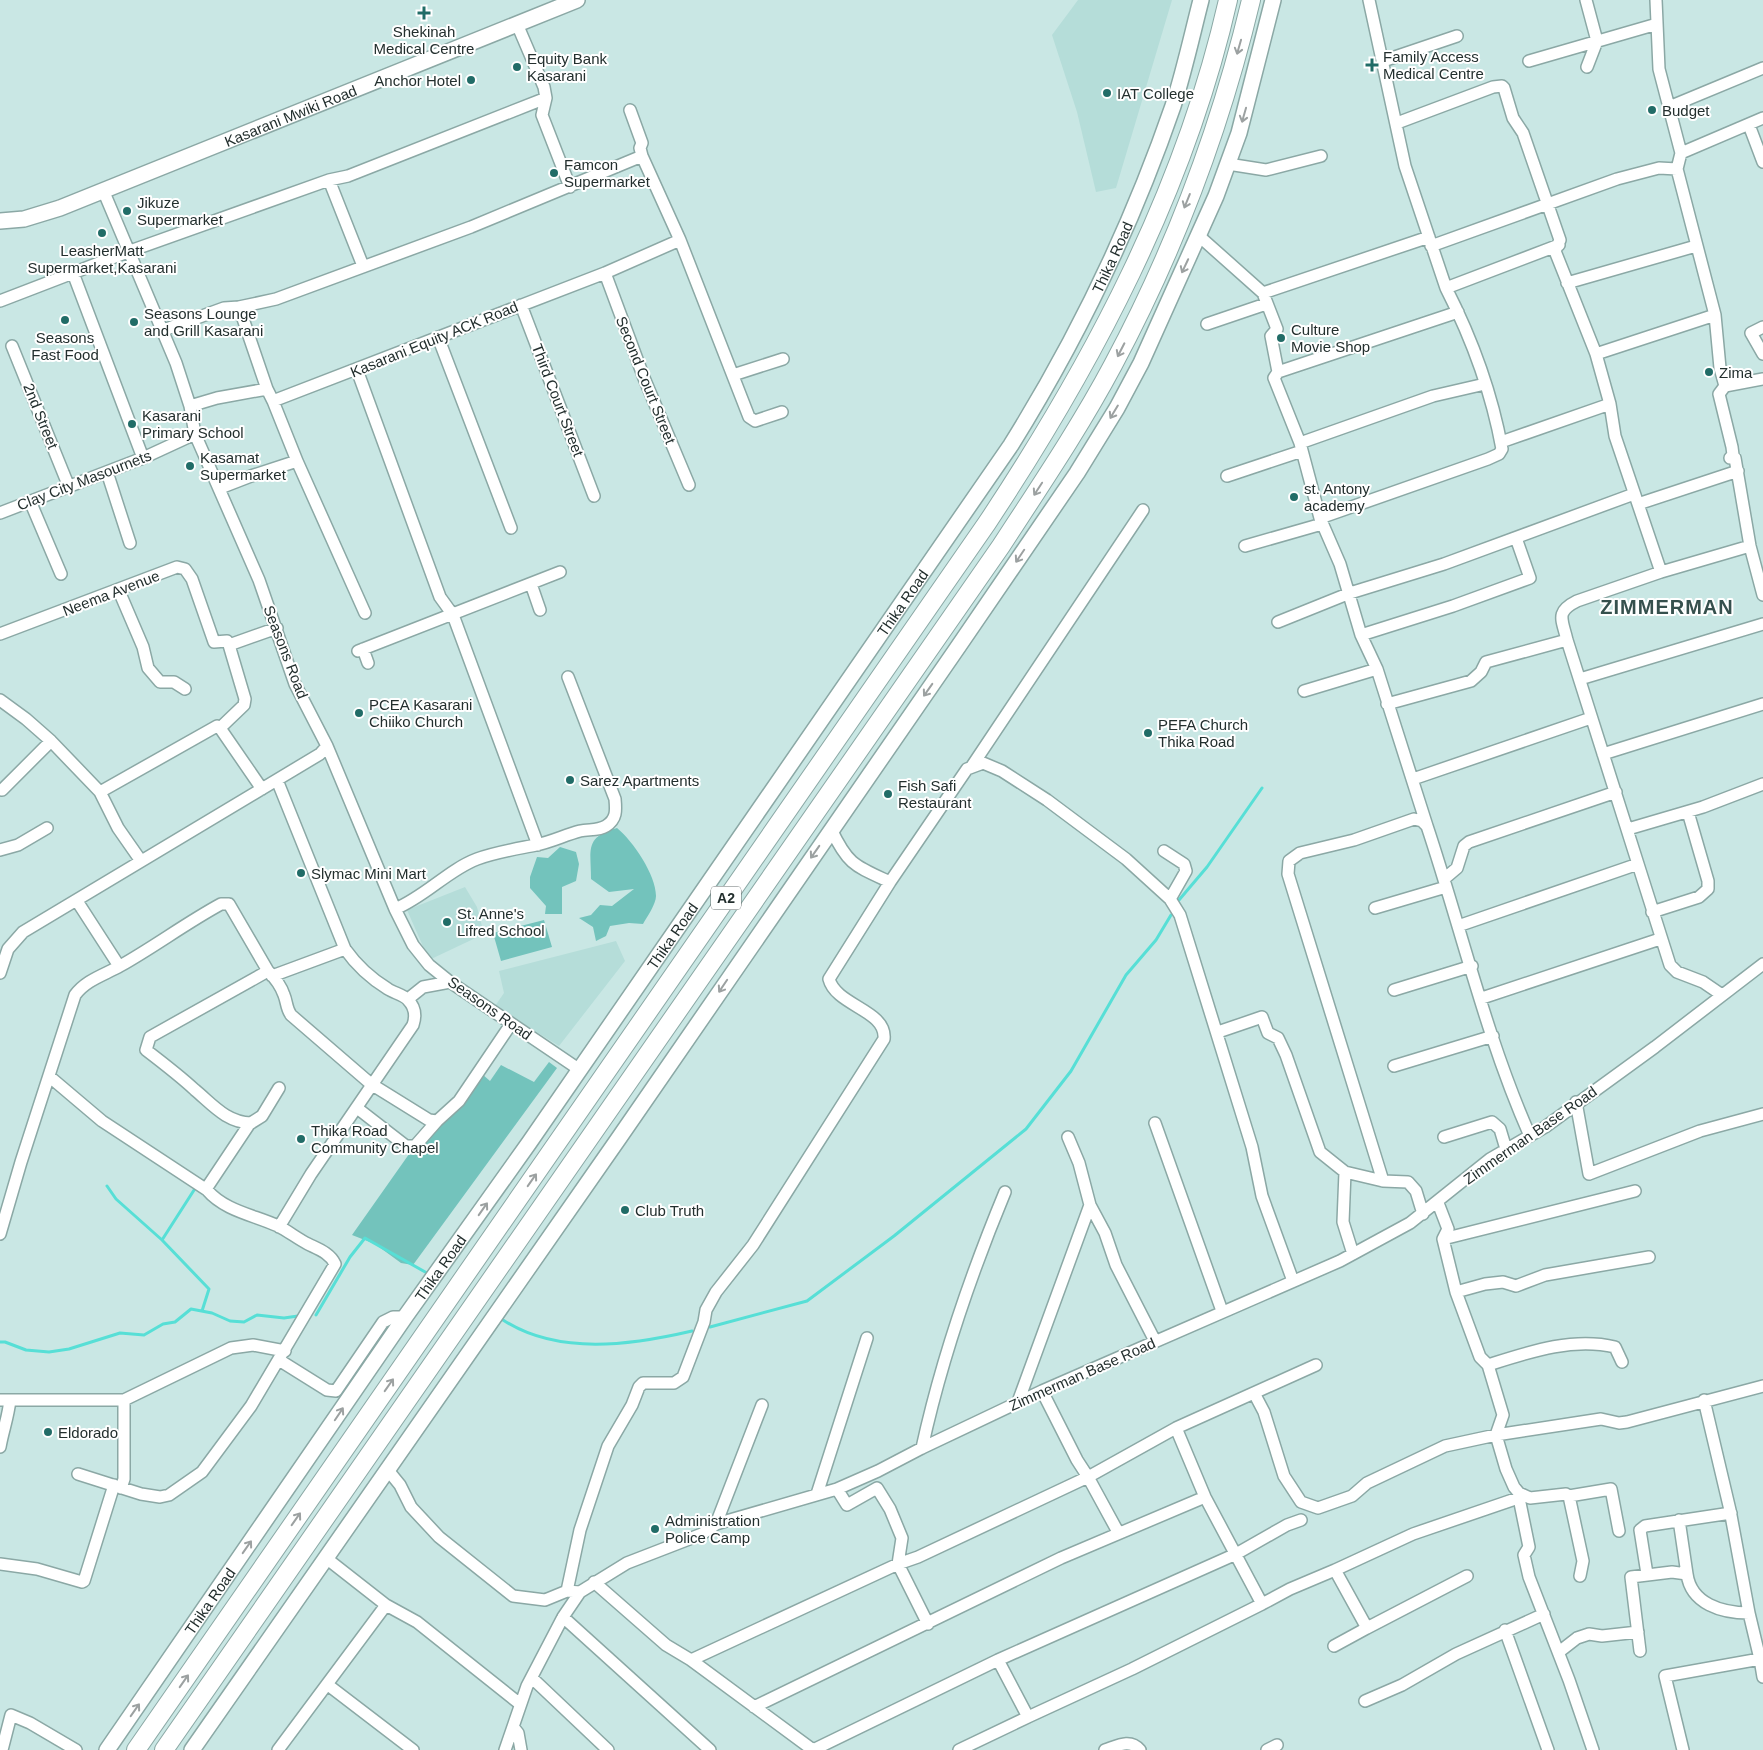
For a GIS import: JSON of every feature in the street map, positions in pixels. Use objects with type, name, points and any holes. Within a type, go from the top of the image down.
[{"type":"highway","name":"Thika Road","points":[[136,1750],[981,532],[1034,451],[1095,347],[1142,249],[1175,170],[1202,92],[1228,0]]},
{"type":"highway","name":"A2","points":[[164,1750],[1001,546],[1051,470],[1114,364],[1162,264],[1194,184],[1222,102],[1251,0]]},
{"type":"main road","name":"Kasarani Mwiki Road","points":[[0,220],[24,219],[43,214],[517,24],[557,4],[577,0]]},
{"type":"main road","name":"Thika Road","points":[[107,1750],[405,1317],[580,1070],[847,684],[1034,408],[1101,284],[1137,202],[1173,105],[1201,0]]},
{"type":"main road","points":[[192,1750],[581,1194],[1071,480],[1117,408],[1141,363],[1199,236],[1228,164],[1252,87],[1273,0]]},
{"type":"street","points":[[1245,546],[1321,521],[1488,459],[1499,454],[1502,449],[1485,384],[1458,312],[1446,288],[1405,166],[1397,122],[1369,0]]},
{"type":"street","points":[[1586,0],[1598,41],[1587,67]]},
{"type":"street","points":[[1656,0],[1658,69],[1681,153],[1677,168],[1715,315],[1720,368],[1725,386]]},
{"type":"street","points":[[517,24],[544,87],[546,98],[542,116],[570,187]]},
{"type":"street","points":[[1529,61],[1657,24]]},
{"type":"street","points":[[1383,61],[1457,36]]},
{"type":"street","points":[[1669,107],[1763,68]]},
{"type":"street","points":[[1397,122],[1502,86],[1513,118],[1523,132],[1560,240],[1555,250],[1596,354],[1610,404],[1615,436],[1661,572]]},
{"type":"street","points":[[0,301],[329,180],[348,176],[546,98]]},
{"type":"street","points":[[630,110],[642,143],[640,148],[642,156],[680,240],[751,420],[755,421],[782,412]]},
{"type":"street","points":[[1681,153],[1763,118]]},
{"type":"street","points":[[1749,125],[1763,162]]},
{"type":"street","points":[[161,331],[224,308],[239,307],[276,299],[471,227],[642,156]]},
{"type":"street","points":[[1228,164],[1266,170],[1320,156]]},
{"type":"street","points":[[1263,292],[1651,170],[1677,168]]},
{"type":"street","points":[[329,180],[363,266]]},
{"type":"street","name":"Seasons Road","points":[[103,190],[130,252],[190,406],[195,434],[220,488],[277,628],[295,684],[327,746],[395,909],[420,955],[450,982],[580,1070]]},
{"type":"street","points":[[1199,236],[1263,292],[1277,329],[1271,336],[1278,372]]},
{"type":"street","name":"Kasarani Equity ACK Road","points":[[273,401],[605,273],[680,240]]},
{"type":"street","points":[[1446,288],[1559,245]]},
{"type":"street","points":[[1567,283],[1696,246]]},
{"type":"street","points":[[73,273],[143,458]]},
{"type":"street","name":"Second Court Street","points":[[605,273],[647,386],[689,485]]},
{"type":"street","name":"Third Court Street","points":[[521,305],[594,496]]},
{"type":"street","points":[[1207,324],[1263,305],[1268,307]]},
{"type":"street","points":[[239,307],[267,389],[365,613]]},
{"type":"street","points":[[1458,312],[1278,372],[1274,378],[1301,447],[1321,521],[1340,564],[1361,635],[1377,669],[1493,1036],[1517,1107],[1530,1136]]},
{"type":"street","points":[[1596,354],[1715,315]]},
{"type":"street","points":[[1763,327],[1751,334],[1763,354]]},
{"type":"street","points":[[438,337],[511,528]]},
{"type":"street","name":"2nd Street","points":[[12,346],[69,487]]},
{"type":"street","points":[[733,375],[783,359]]},
{"type":"street","points":[[357,370],[440,597],[453,615],[538,845]]},
{"type":"street","points":[[1763,379],[1725,386],[1719,394],[1732,447],[1733,455],[1730,458],[1734,458],[1738,471],[1750,546],[1763,595]]},
{"type":"street","points":[[1227,476],[1433,396],[1485,384]]},
{"type":"street","points":[[190,406],[217,398],[267,389]]},
{"type":"street","points":[[1501,442],[1610,404]]},
{"type":"street","name":"Clay City Masournets","points":[[0,513],[143,458],[195,434]]},
{"type":"street","points":[[220,488],[297,461]]},
{"type":"street","points":[[1278,622],[1350,593],[1444,564],[1516,538],[1636,499],[1738,471]]},
{"type":"street","points":[[107,472],[130,543]]},
{"type":"street","points":[[30,501],[61,574]]},
{"type":"street","points":[[567,1591],[580,1530],[608,1446],[632,1406],[639,1387],[644,1383],[674,1383],[683,1376],[704,1322],[706,1310],[716,1292],[754,1245],[884,1039],[883,1030],[877,1020],[838,994],[832,987],[830,979],[890,882],[943,804],[972,766],[1143,510]]},
{"type":"street","points":[[1361,635],[1453,606],[1530,578],[1516,538]]},
{"type":"street","points":[[1722,996],[1703,982],[1677,972],[1670,965],[1660,939],[1628,829],[1591,718],[1561,616],[1565,607],[1661,572],[1750,546]]},
{"type":"street","name":"Neema Avenue","points":[[0,634],[119,591],[177,567],[188,572],[214,642],[227,641],[229,645]]},
{"type":"street","points":[[368,663],[360,650],[560,572]]},
{"type":"street","points":[[531,584],[540,610]]},
{"type":"street","points":[[119,591],[143,648],[148,668],[160,682],[174,682],[186,689]]},
{"type":"street","points":[[1580,679],[1763,624]]},
{"type":"street","points":[[220,728],[244,705],[245,699],[229,645],[277,628]]},
{"type":"street","points":[[1387,704],[1471,681],[1481,672],[1486,662],[1567,640]]},
{"type":"street","points":[[1304,692],[1377,669]]},
{"type":"street","points":[[395,909],[422,896],[466,864],[476,859],[514,848],[538,845],[583,830],[600,829],[612,820],[617,812],[615,799],[568,677]]},
{"type":"street","points":[[0,701],[51,741],[100,792],[118,828],[141,861]]},
{"type":"street","points":[[1603,754],[1763,704]]},
{"type":"street","points":[[1413,779],[1591,718]]},
{"type":"street","points":[[100,792],[217,726],[262,789]]},
{"type":"street","points":[[2,790],[51,741]]},
{"type":"street","points":[[0,974],[8,949],[17,938],[320,754],[327,746]]},
{"type":"street","points":[[972,766],[983,763],[989,765],[1047,800],[1126,859],[1170,899],[1180,915],[1218,1032],[1252,1147],[1262,1196],[1293,1281]]},
{"type":"street","points":[[277,780],[345,949],[357,966],[376,981],[408,998],[416,1017],[413,1025],[311,1174],[279,1227]]},
{"type":"street","points":[[1628,829],[1688,812],[1763,784]]},
{"type":"street","points":[[1374,908],[1445,883],[1457,868],[1464,846],[1469,842],[1616,792]]},
{"type":"street","points":[[1652,912],[1699,897],[1708,889],[1708,881],[1688,812]]},
{"type":"street","points":[[1383,1181],[1288,874],[1288,867],[1289,861],[1300,853],[1354,840],[1402,822],[1414,819],[1422,821],[1427,826]]},
{"type":"street","points":[[0,850],[18,844],[47,828]]},
{"type":"street","points":[[831,829],[842,852],[849,861],[890,882]]},
{"type":"street","points":[[1164,851],[1184,864],[1186,870],[1170,899]]},
{"type":"street","points":[[1458,926],[1638,864]]},
{"type":"street","points":[[77,901],[120,966]]},
{"type":"street","points":[[0,1234],[20,1162],[50,1077],[75,995],[88,983],[120,966],[198,917],[226,903],[233,910],[284,995],[286,1008],[291,1014],[371,1084],[429,1120],[437,1121]]},
{"type":"street","points":[[1482,998],[1660,939]]},
{"type":"street","points":[[250,1123],[235,1121],[214,1109],[196,1090],[146,1050],[150,1037],[270,974],[345,949]]},
{"type":"street","name":"Zimmerman Base Road","points":[[580,1592],[627,1563],[702,1534],[716,1524],[837,1489],[1042,1391],[1353,1254],[1423,1214],[1506,1149],[1530,1136],[1655,1047],[1763,964]]},
{"type":"street","points":[[1394,990],[1472,966]]},
{"type":"street","points":[[408,998],[423,987],[450,982]]},
{"type":"street","points":[[1218,1032],[1262,1017],[1268,1033],[1278,1038],[1286,1055],[1320,1152],[1345,1172],[1383,1181],[1399,1180],[1408,1182],[1416,1191],[1423,1214]]},
{"type":"street","points":[[357,1108],[406,1146],[415,1146],[463,1096],[512,1024]]},
{"type":"street","points":[[1394,1066],[1493,1036]]},
{"type":"street","points":[[50,1077],[102,1121],[206,1189],[214,1198],[246,1216],[279,1227],[323,1251],[335,1264],[251,1406],[202,1472],[169,1495],[160,1497],[141,1494],[78,1474]]},
{"type":"street","points":[[206,1189],[250,1123],[262,1116],[279,1088]]},
{"type":"street","points":[[1576,1102],[1589,1174],[1700,1131],[1763,1114]]},
{"type":"street","points":[[1444,1137],[1492,1122],[1500,1129],[1506,1149]]},
{"type":"street","points":[[1155,1123],[1222,1311]]},
{"type":"street","points":[[1068,1138],[1079,1163],[1090,1205],[1104,1233],[1116,1265],[1155,1341]]},
{"type":"street","points":[[1345,1172],[1343,1222],[1353,1254]]},
{"type":"street","points":[[1444,1239],[1635,1190]]},
{"type":"street","points":[[922,1448],[929,1414],[975,1268],[1005,1192]]},
{"type":"street","points":[[1438,1203],[1448,1228],[1444,1239],[1456,1292],[1480,1356],[1488,1365],[1503,1415],[1496,1435],[1514,1487],[1521,1497],[1529,1547],[1524,1555],[1529,1577],[1559,1652],[1593,1750]]},
{"type":"street","points":[[1018,1402],[1090,1205]]},
{"type":"street","points":[[1456,1292],[1485,1284],[1503,1282],[1516,1286],[1545,1275],[1649,1257]]},
{"type":"street","points":[[0,1447],[3,1430],[8,1423],[5,1400],[124,1400],[231,1348],[253,1345],[282,1356],[328,1390],[336,1391],[383,1322],[393,1317],[405,1317]]},
{"type":"street","points":[[818,1494],[867,1338]]},
{"type":"street","points":[[1488,1365],[1562,1345],[1604,1344],[1615,1347],[1622,1362]]},
{"type":"street","points":[[691,1660],[1088,1477],[1176,1428],[1316,1365]]},
{"type":"street","points":[[1254,1393],[1264,1412],[1284,1476],[1302,1502],[1318,1508],[1352,1496],[1367,1483],[1445,1446],[1496,1435],[1601,1419],[1619,1424],[1659,1415],[1668,1410],[1704,1400],[1763,1386]]},
{"type":"street","points":[[1042,1391],[1077,1460],[1118,1532]]},
{"type":"street","points":[[0,1564],[38,1569],[84,1581],[118,1486],[124,1480],[124,1400]]},
{"type":"street","points":[[1704,1400],[1731,1513],[1748,1613],[1761,1659],[1763,1677]]},
{"type":"street","points":[[716,1524],[762,1405]]},
{"type":"street","points":[[1176,1428],[1205,1497],[1262,1604]]},
{"type":"street","points":[[387,1469],[400,1485],[411,1507],[439,1537],[514,1596],[545,1600],[567,1591],[580,1592],[563,1617],[532,1678],[520,1704],[514,1728],[505,1750]]},
{"type":"street","points":[[837,1489],[847,1505],[876,1488],[890,1509],[902,1538],[898,1564],[928,1624]]},
{"type":"street","points":[[959,1750],[1028,1716],[1132,1670],[1290,1589],[1413,1534],[1521,1497],[1530,1498],[1566,1494],[1569,1496],[1611,1489],[1620,1531]]},
{"type":"street","points":[[1569,1496],[1583,1561],[1580,1576]]},
{"type":"street","points":[[754,1707],[1061,1558],[1118,1532],[1205,1497]]},
{"type":"street","points":[[1647,1574],[1640,1530],[1653,1524],[1731,1513]]},
{"type":"street","points":[[594,1582],[666,1645],[691,1660],[813,1750],[998,1660],[1236,1554],[1287,1525],[1301,1520]]},
{"type":"street","points":[[1680,1520],[1688,1581],[1700,1599],[1708,1605],[1727,1613],[1748,1613]]},
{"type":"street","points":[[326,1558],[386,1605],[417,1622],[520,1704]]},
{"type":"street","points":[[1335,1570],[1367,1628]]},
{"type":"street","points":[[1640,1650],[1631,1577],[1647,1574],[1687,1574]]},
{"type":"street","points":[[1334,1646],[1467,1576]]},
{"type":"street","points":[[278,1750],[386,1605]]},
{"type":"street","points":[[1365,1701],[1505,1630],[1544,1614]]},
{"type":"street","points":[[563,1617],[710,1750]]},
{"type":"street","points":[[1505,1630],[1547,1750]]},
{"type":"street","points":[[1559,1652],[1577,1638],[1589,1634],[1602,1636],[1638,1632]]},
{"type":"street","points":[[1679,1750],[1683,1750],[1665,1676],[1761,1659]]},
{"type":"street","points":[[998,1660],[1028,1716]]},
{"type":"street","points":[[532,1678],[608,1750]]},
{"type":"street","points":[[328,1685],[413,1750]]},
{"type":"street","points":[[2,1750],[5,1714],[30,1723],[76,1750]]},
{"type":"street","points":[[514,1728],[518,1733],[521,1750]]},
{"type":"street","points":[[1105,1750],[1126,1743],[1136,1745],[1140,1750]]},
{"type":"shaded area","name":"IAT College","points":[[1078,0],[1172,0],[1116,188],[1096,192],[1077,112],[1052,35]]},
{"type":"shaded area","points":[[617,828],[630,841],[648,869],[655,888],[656,899],[643,924],[629,923],[610,926],[606,936],[596,941],[593,927],[579,918],[591,915],[600,905],[612,906],[634,889],[609,892],[591,879],[591,852],[594,840],[606,832]]},
{"type":"shaded area","points":[[560,847],[576,852],[579,864],[576,881],[562,887],[562,914],[545,914],[546,906],[530,888],[530,877],[537,857],[548,858]]},
{"type":"shaded area","name":"St. Anne's Lifred School","points":[[465,887],[477,907],[484,934],[429,960],[407,910]]},
{"type":"shaded area","points":[[544,920],[552,947],[501,961],[493,933]]},
{"type":"shaded area","points":[[616,941],[625,961],[559,1046],[495,1006],[504,993],[499,971]]},
{"type":"shaded area","points":[[549,1062],[557,1068],[413,1265],[401,1263],[375,1244],[352,1235],[426,1130],[453,1115],[482,1074],[490,1081],[501,1065],[534,1082]]},
{"type":"waterway","points":[[1179,900],[1207,867],[1262,788]]},
{"type":"waterway","points":[[710,1327],[807,1301],[894,1236],[1026,1129],[1071,1071],[1126,975],[1156,940],[1171,915]]},
{"type":"waterway","points":[[107,1186],[116,1199],[162,1240]]},
{"type":"waterway","points":[[196,1187],[162,1240],[209,1289],[202,1311]]},
{"type":"waterway","points":[[316,1315],[350,1257],[365,1238],[427,1273]]},
{"type":"waterway","points":[[0,1342],[26,1350],[49,1352],[69,1349],[120,1333],[144,1335],[163,1324],[175,1322],[191,1309],[212,1313],[230,1321],[244,1322],[257,1315],[284,1318],[298,1316]]},
{"type":"waterway","points":[[503,1320],[524,1331],[547,1339],[571,1343],[620,1343],[692,1331]]},
{"type":"place","name":"Shekinah Medical Centre","points":[[424,13]]},
{"type":"place","name":"Family Access Medical Centre","points":[[1372,65]]},
{"type":"place","name":"Equity Bank Kasarani","points":[[517,67]]},
{"type":"place","name":"Anchor Hotel","points":[[471,80]]},
{"type":"place","name":"IAT College","points":[[1107,93]]},
{"type":"place","name":"Budget","points":[[1652,110]]},
{"type":"place","name":"Famcon Supermarket","points":[[554,173]]},
{"type":"place","name":"Jikuze Supermarket","points":[[127,211]]},
{"type":"place","name":"LeasherMatt Supermarket,Kasarani","points":[[102,233]]},
{"type":"place","name":"Seasons Fast Food","points":[[65,320]]},
{"type":"place","name":"Seasons Lounge and Grill Kasarani","points":[[134,322]]},
{"type":"place","name":"Culture Movie Shop","points":[[1281,338]]},
{"type":"place","name":"Zima","points":[[1709,372]]},
{"type":"place","name":"Kasarani Primary School","points":[[132,424]]},
{"type":"place","name":"Kasamat Supermarket","points":[[190,466]]},
{"type":"place","name":"st. Antony academy","points":[[1294,497]]},
{"type":"place","name":"PCEA Kasarani Chiiko Church","points":[[359,713]]},
{"type":"place","name":"PEFA Church Thika Road","points":[[1148,733]]},
{"type":"place","name":"Sarez Apartments","points":[[570,780]]},
{"type":"place","name":"Fish Safi Restaurant","points":[[888,794]]},
{"type":"place","name":"Slymac Mini Mart","points":[[301,873]]},
{"type":"place","name":"St. Anne's Lifred School","points":[[447,922]]},
{"type":"place","name":"Thika Road Community Chapel","points":[[301,1139]]},
{"type":"place","name":"Club Truth","points":[[625,1210]]},
{"type":"place","name":"Eldorado","points":[[48,1432]]},
{"type":"place","name":"Administration Police Camp","points":[[655,1529]]},
{"type":"district","name":"ZIMMERMAN","points":[[1667,607]]}]
